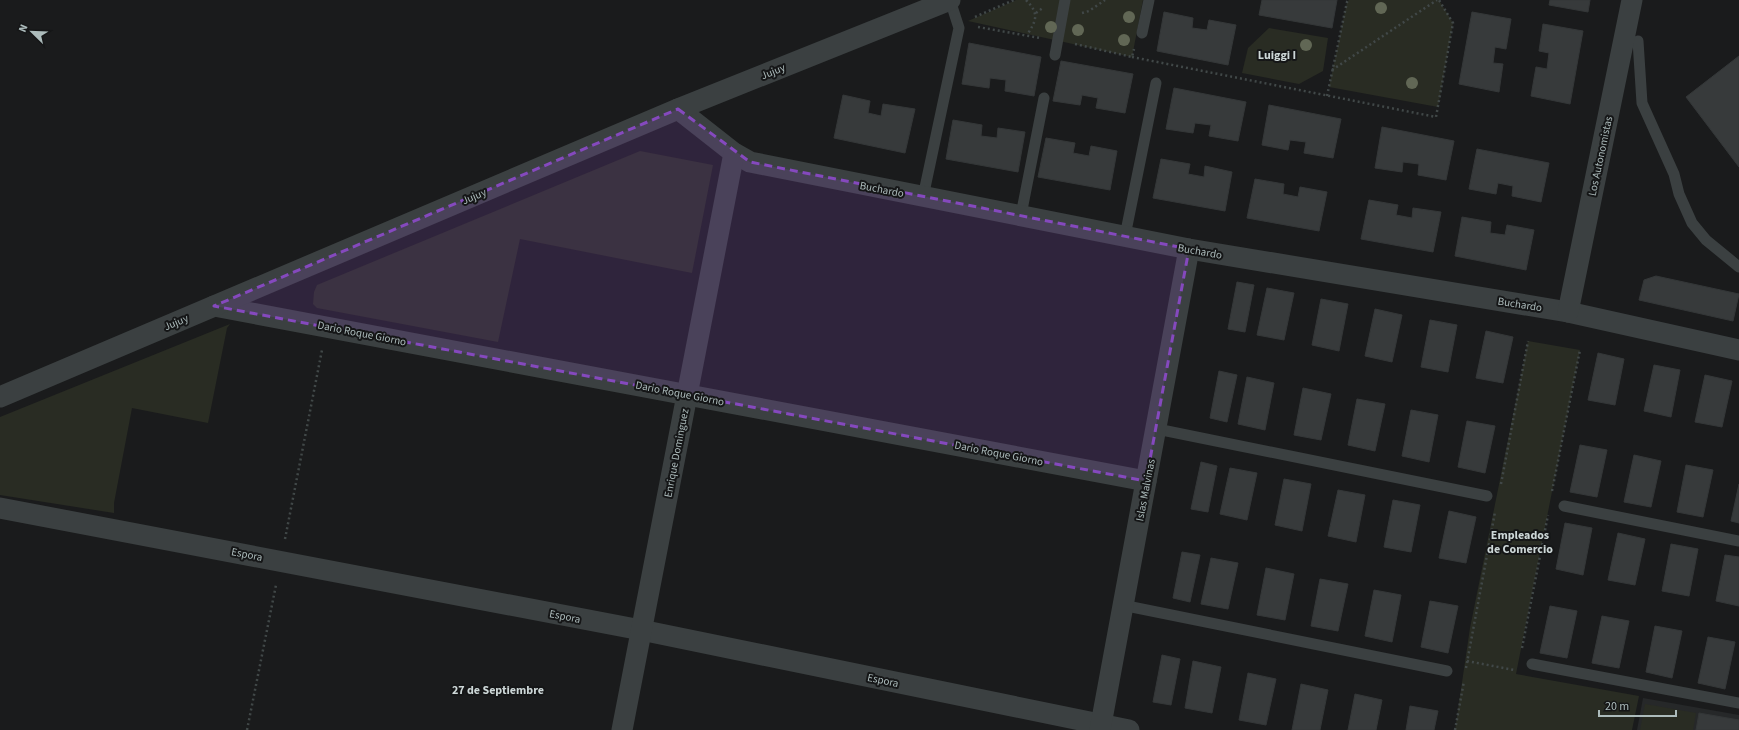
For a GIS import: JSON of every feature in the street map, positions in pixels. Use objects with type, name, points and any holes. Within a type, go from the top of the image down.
[{"type":"street","name":"Jujuy","points":[[0,397],[678,109],[950,0]]},
{"type":"street","name":"Los Autonomistas","points":[[1568,312],[1633,0]]},
{"type":"street","name":"Buchardo","points":[[678,109],[734,153],[750,162],[1021,215],[1189,250],[1568,312],[1739,350]]},
{"type":"street","name":"Enrique Dominguez","points":[[622,730],[734,153]]},
{"type":"street","name":"Islas Malvinas","points":[[1100,727],[1122,605],[1157,429],[1189,250]]},
{"type":"street","name":"Dario Roque Giorno","points":[[214,306],[1146,481]]},
{"type":"street","name":"Espora","points":[[0,508],[641,630],[1100,727],[1129,730]]},
{"type":"lane","points":[[923,197],[959,28],[950,0]]},
{"type":"lane","points":[[1055,55],[1065,0]]},
{"type":"lane","points":[[1142,33],[1149,0]]},
{"type":"lane","points":[[1638,41],[1642,103],[1674,174],[1679,194],[1692,222],[1706,240],[1739,267]]},
{"type":"lane","points":[[1125,236],[1156,83]]},
{"type":"lane","points":[[1021,215],[1044,98]]},
{"type":"lane","points":[[1157,429],[1487,496]]},
{"type":"lane","points":[[1564,506],[1739,541]]},
{"type":"lane","points":[[1122,605],[1447,670]]},
{"type":"lane","points":[[1532,664],[1739,703]]},
{"type":"path","points":[[958,24],[1014,0]]},
{"type":"path","points":[[1026,0],[1033,6],[1036,14],[1036,19],[1027,36]]},
{"type":"path","points":[[1327,96],[1347,2],[1349,0]]},
{"type":"path","points":[[1132,57],[1436,117],[1453,23],[1438,0],[1332,70]]},
{"type":"path","points":[[247,730],[326,327]]},
{"type":"path","points":[[1500,489],[1528,341]]},
{"type":"path","points":[[1466,669],[1497,505]]},
{"type":"path","points":[[1455,730],[1465,676]]},
{"type":"highlighted area","points":[[678,109],[750,162],[1189,249],[1146,481],[214,306]]},
{"type":"shaded area","points":[[1016,0],[1143,0],[1132,57],[968,21]]},
{"type":"shaded area","points":[[1349,0],[1439,0],[1453,23],[1438,107],[1329,87],[1347,2]]},
{"type":"shaded area","points":[[1269,28],[1328,38],[1323,71],[1299,84],[1242,73],[1248,48]]},
{"type":"shaded area","points":[[640,151],[713,165],[692,273],[520,239],[498,342],[317,308],[313,304],[314,292],[317,285]]},
{"type":"shaded area","points":[[230,324],[227,328],[208,423],[132,408],[114,503],[114,513],[0,495],[0,417]]},
{"type":"shaded area","points":[[1528,341],[1580,350],[1516,674],[1639,696],[1632,730],[1455,730],[1470,628]]},
{"type":"shaded area","points":[[1643,698],[1739,715],[1739,730],[1637,730]]},
{"type":"shaded area","points":[[1645,704],[1696,713],[1693,730],[1640,730]]},
{"type":"building","points":[[1262,0],[1337,0],[1332,28],[1259,15]]},
{"type":"building","points":[[1550,0],[1590,0],[1588,12],[1549,5]]},
{"type":"building","points":[[1164,12],[1193,18],[1192,28],[1207,30],[1209,20],[1236,25],[1228,65],[1157,51]]},
{"type":"building","points":[[1472,12],[1511,19],[1506,49],[1495,47],[1493,63],[1503,64],[1499,92],[1459,84]]},
{"type":"building","points":[[1543,24],[1583,31],[1570,104],[1531,96],[1536,67],[1547,69],[1549,53],[1539,51]]},
{"type":"building","points":[[969,43],[1041,57],[1034,96],[1005,91],[1006,80],[990,78],[989,88],[962,84]]},
{"type":"building","points":[[1739,56],[1739,167],[1686,97]]},
{"type":"building","points":[[1061,61],[1133,74],[1125,113],[1096,108],[1098,98],[1082,95],[1080,105],[1053,101]]},
{"type":"building","points":[[1174,88],[1246,102],[1238,141],[1209,136],[1211,125],[1195,123],[1193,133],[1166,129]]},
{"type":"building","points":[[843,95],[870,101],[868,113],[881,116],[883,104],[915,109],[905,153],[834,138]]},
{"type":"building","points":[[1269,105],[1341,119],[1333,158],[1304,153],[1306,142],[1290,140],[1288,150],[1262,145]]},
{"type":"building","points":[[953,120],[982,125],[981,136],[997,138],[998,128],[1025,132],[1018,172],[946,159]]},
{"type":"building","points":[[1382,127],[1454,141],[1446,180],[1418,175],[1419,164],[1403,162],[1402,172],[1375,168]]},
{"type":"building","points":[[1046,138],[1075,143],[1073,153],[1089,156],[1091,146],[1117,151],[1110,190],[1038,177]]},
{"type":"building","points":[[1477,149],[1549,163],[1541,202],[1512,196],[1513,186],[1498,183],[1496,194],[1469,189]]},
{"type":"building","points":[[1161,159],[1190,164],[1188,174],[1204,177],[1205,166],[1232,172],[1225,211],[1153,198]]},
{"type":"building","points":[[1255,179],[1284,184],[1283,194],[1298,197],[1300,187],[1327,192],[1319,231],[1247,218]]},
{"type":"building","points":[[1369,200],[1398,205],[1396,215],[1412,218],[1413,208],[1441,212],[1433,252],[1361,239]]},
{"type":"building","points":[[1462,217],[1491,222],[1490,233],[1505,235],[1507,225],[1534,230],[1526,270],[1455,256]]},
{"type":"building","points":[[1656,276],[1739,294],[1733,321],[1639,300],[1644,280]]},
{"type":"building","points":[[1237,282],[1254,285],[1245,332],[1228,329]]},
{"type":"building","points":[[1267,288],[1294,293],[1284,340],[1257,335]]},
{"type":"building","points":[[1321,299],[1348,304],[1339,351],[1312,345]]},
{"type":"building","points":[[1375,309],[1402,315],[1392,362],[1365,356]]},
{"type":"building","points":[[1430,320],[1457,325],[1448,372],[1421,367]]},
{"type":"building","points":[[1486,331],[1513,337],[1503,383],[1476,378]]},
{"type":"building","points":[[1598,353],[1624,359],[1615,405],[1588,400]]},
{"type":"building","points":[[1654,365],[1680,370],[1671,417],[1644,411]]},
{"type":"building","points":[[1219,371],[1237,375],[1227,422],[1210,418]]},
{"type":"building","points":[[1705,375],[1732,381],[1722,427],[1695,422]]},
{"type":"building","points":[[1247,377],[1274,383],[1265,430],[1238,424]]},
{"type":"building","points":[[1303,388],[1331,394],[1321,440],[1294,435]]},
{"type":"building","points":[[1357,399],[1385,404],[1375,451],[1348,445]]},
{"type":"building","points":[[1411,410],[1438,415],[1429,462],[1402,456]]},
{"type":"building","points":[[1467,421],[1495,426],[1485,473],[1458,467]]},
{"type":"building","points":[[1580,445],[1607,450],[1597,497],[1570,492]]},
{"type":"building","points":[[1634,455],[1661,461],[1651,507],[1624,502]]},
{"type":"building","points":[[1201,462],[1217,466],[1208,512],[1191,509]]},
{"type":"building","points":[[1686,465],[1713,470],[1703,517],[1677,512]]},
{"type":"building","points":[[1230,468],[1257,473],[1247,520],[1220,514]]},
{"type":"building","points":[[1284,479],[1311,484],[1302,531],[1275,525]]},
{"type":"building","points":[[1739,484],[1739,523],[1731,521]]},
{"type":"building","points":[[1338,490],[1365,495],[1356,542],[1328,536]]},
{"type":"building","points":[[1393,500],[1420,505],[1411,552],[1384,547]]},
{"type":"building","points":[[1449,511],[1476,517],[1466,563],[1439,558]]},
{"type":"building","points":[[1565,523],[1592,528],[1583,575],[1556,569]]},
{"type":"building","points":[[1618,533],[1645,539],[1635,585],[1608,580]]},
{"type":"building","points":[[1671,544],[1698,549],[1689,596],[1662,591]]},
{"type":"building","points":[[1182,552],[1200,555],[1190,602],[1173,598]]},
{"type":"building","points":[[1725,555],[1739,557],[1739,606],[1716,601]]},
{"type":"building","points":[[1211,558],[1238,563],[1228,609],[1201,604]]},
{"type":"building","points":[[1266,568],[1294,574],[1285,620],[1257,615]]},
{"type":"building","points":[[1320,579],[1348,584],[1338,631],[1311,626]]},
{"type":"building","points":[[1374,590],[1401,595],[1392,642],[1365,636]]},
{"type":"building","points":[[1430,601],[1458,606],[1448,653],[1421,647]]},
{"type":"building","points":[[1550,606],[1577,611],[1567,658],[1540,653]]},
{"type":"building","points":[[1602,616],[1629,621],[1619,668],[1592,663]]},
{"type":"building","points":[[1655,626],[1682,631],[1672,678],[1646,672]]},
{"type":"building","points":[[1708,637],[1735,642],[1725,689],[1698,683]]},
{"type":"building","points":[[1162,655],[1180,659],[1171,705],[1153,702]]},
{"type":"building","points":[[1193,661],[1221,667],[1212,713],[1185,708]]},
{"type":"building","points":[[1248,673],[1276,679],[1266,725],[1239,720]]},
{"type":"building","points":[[1301,684],[1328,690],[1320,730],[1292,730]]},
{"type":"building","points":[[1355,694],[1382,700],[1376,730],[1348,730]]},
{"type":"building","points":[[1410,706],[1438,711],[1434,730],[1406,730]]},
{"type":"building","points":[[1699,713],[1739,720],[1739,730],[1696,730]]},
{"type":"district","name":"Luiggi I","points":[[1277,55]]},
{"type":"district","name":"Empleados de Comercio","points":[[1520,542]]},
{"type":"district","name":"27 de Septiembre","points":[[498,690]]}]
